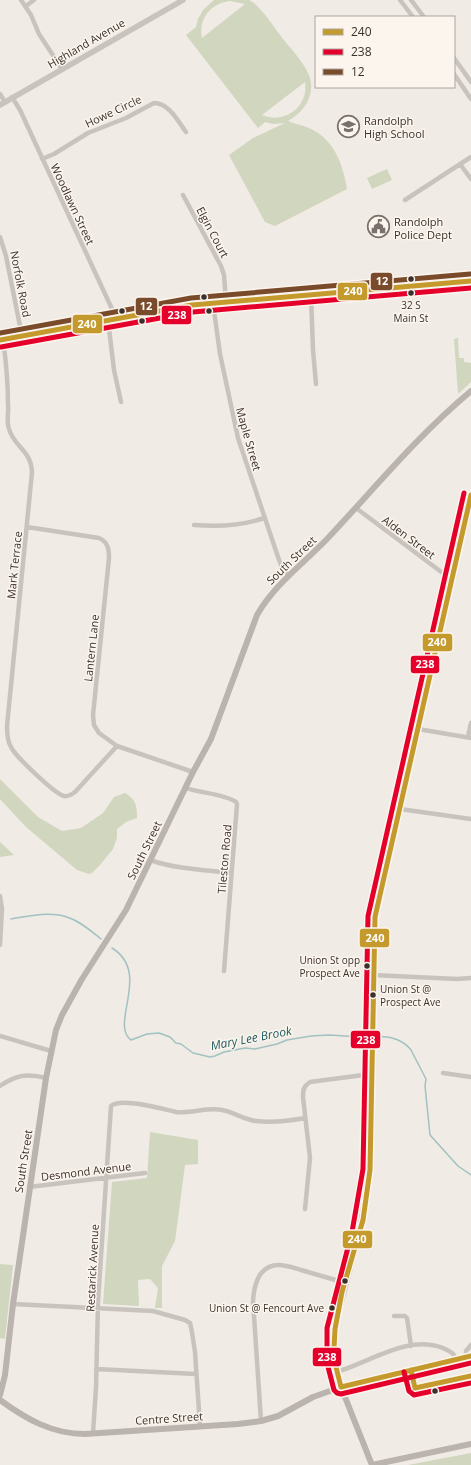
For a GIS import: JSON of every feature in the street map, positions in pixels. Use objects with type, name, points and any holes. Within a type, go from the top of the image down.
[{"type":"main road","points":[[2,340],[112,319],[213,303],[471,281]]},
{"type":"main road","name":"South Street","points":[[0,1395],[5,1375],[29,1187],[46,1078],[56,1030],[62,1015],[82,979],[126,910],[193,772],[211,739],[257,615],[271,593],[324,542],[432,428],[471,391]]},
{"type":"main road","points":[[471,495],[375,917],[371,1136],[368,1185],[360,1234],[334,1329],[333,1356],[341,1387],[372,1465],[471,1444]]},
{"type":"main road","name":"Centre Street","points":[[0,1400],[28,1418],[49,1428],[67,1433],[93,1433],[261,1421],[283,1414],[313,1396],[341,1387]]},
{"type":"street","points":[[21,0],[31,14],[39,34],[62,68]]},
{"type":"street","points":[[26,6],[34,0]]},
{"type":"street","name":"Highland Avenue","points":[[2,103],[183,0]]},
{"type":"street","points":[[400,0],[412,16]]},
{"type":"street","points":[[411,0],[423,16]]},
{"type":"street","points":[[455,59],[471,82]]},
{"type":"street","points":[[455,75],[471,98]]},
{"type":"street","points":[[0,94],[2,103]]},
{"type":"street","name":"Woodlawn Street","points":[[12,97],[20,110],[112,308],[114,370],[122,402]]},
{"type":"street","name":"Howe Circle","points":[[42,159],[54,154],[88,133],[126,118],[154,102],[166,106],[186,132]]},
{"type":"street","points":[[405,200],[471,157]]},
{"type":"street","points":[[460,164],[471,179]]},
{"type":"street","name":"Elgin Court","points":[[183,195],[221,266],[224,275],[226,302]]},
{"type":"street","name":"Norfolk Road","points":[[0,237],[6,256],[22,336]]},
{"type":"street","points":[[311,295],[312,350],[316,384]]},
{"type":"street","name":"Maple Street","points":[[213,303],[219,348],[230,406],[240,445],[279,561],[288,575]]},
{"type":"street","name":"Mark Terrace","points":[[2,340],[9,407],[8,427],[12,436],[28,455],[32,468],[7,726],[8,740],[17,756],[59,795],[65,796],[71,795],[75,792],[117,746]]},
{"type":"street","name":"Alden Street","points":[[356,508],[452,580]]},
{"type":"street","points":[[194,526],[230,525],[251,522],[264,518]]},
{"type":"street","name":"Lantern Lane","points":[[27,527],[99,538],[108,545],[109,558],[93,719],[95,728],[99,733],[117,746],[193,772]]},
{"type":"street","points":[[418,729],[470,737],[471,723]]},
{"type":"street","name":"Tileston Road","points":[[186,788],[196,792],[229,798],[236,802],[237,808],[224,971]]},
{"type":"street","points":[[400,809],[471,820]]},
{"type":"street","points":[[150,860],[163,865],[178,868],[231,873]]},
{"type":"street","points":[[0,896],[2,909],[0,945]]},
{"type":"street","points":[[373,975],[457,979],[471,978]]},
{"type":"street","points":[[0,1036],[51,1051]]},
{"type":"street","points":[[443,1073],[471,1077]]},
{"type":"street","points":[[305,1209],[310,1158],[303,1090],[310,1082],[371,1074]]},
{"type":"street","points":[[0,1086],[18,1076],[37,1076],[46,1078]]},
{"type":"street","name":"Restarick Avenue","points":[[93,1433],[98,1308],[110,1108],[112,1104],[144,1105],[181,1112],[214,1109],[227,1111],[245,1120],[255,1121],[288,1121],[305,1118]]},
{"type":"street","name":"Desmond Avenue","points":[[29,1187],[145,1174]]},
{"type":"street","points":[[261,1421],[253,1302],[257,1279],[268,1268],[279,1265],[346,1283]]},
{"type":"street","points":[[13,1304],[153,1311],[190,1323],[200,1426]]},
{"type":"street","points":[[394,1316],[405,1316],[407,1318],[411,1346]]},
{"type":"street","points":[[336,1372],[350,1368],[386,1353],[411,1346],[427,1344],[452,1352],[455,1355],[456,1360]]},
{"type":"street","points":[[341,1387],[469,1357],[466,1351],[471,1345]]},
{"type":"street","points":[[96,1370],[196,1374]]},
{"type":"green space","points":[[214,0],[249,0],[254,3],[266,16],[302,62],[310,78],[311,93],[305,106],[288,121],[309,128],[325,139],[336,153],[340,162],[347,189],[275,226],[265,222],[229,155],[253,138],[285,123],[273,124],[265,122],[258,128],[186,35],[196,27],[203,10]],"holes":[[[230,1],[245,4],[202,38],[202,24],[207,13],[217,5]],[[305,82],[303,99],[294,111],[279,117],[262,115]]]},
{"type":"green space","points":[[387,169],[392,180],[372,189],[367,178]]},
{"type":"green space","points":[[458,338],[459,358],[464,358],[464,362],[471,363],[471,382],[458,394],[454,339]]},
{"type":"green space","points":[[0,779],[38,817],[62,831],[81,828],[103,813],[114,797],[125,793],[132,798],[135,803],[137,818],[126,822],[117,829],[117,838],[113,849],[100,865],[89,874],[77,870],[26,827],[0,799]]},
{"type":"green space","points":[[0,842],[14,855],[0,857]]},
{"type":"green space","points":[[150,1132],[198,1140],[198,1164],[185,1165],[175,1241],[162,1266],[162,1308],[155,1308],[158,1288],[150,1279],[138,1280],[139,1306],[103,1304],[112,1182],[147,1178]]},
{"type":"green space","points":[[0,1264],[13,1265],[5,1339],[0,1338]]},
{"type":"green space","points":[[471,1453],[471,1465],[408,1465]]},
{"type":"waterway","name":"Mary Lee Brook","points":[[11,919],[39,915],[60,915],[85,926],[101,939]]},
{"type":"waterway","name":"Mary Lee Brook","points":[[112,948],[123,958],[129,971],[130,984],[124,1022],[126,1032],[131,1040],[147,1034],[159,1033],[170,1037],[176,1043],[181,1044],[193,1053],[210,1057],[224,1052],[245,1048],[255,1049],[287,1040],[311,1036],[329,1035],[362,1037]]},
{"type":"waterway","name":"Mary Lee Brook","points":[[380,1037],[389,1037],[397,1040],[405,1044],[411,1050],[426,1079],[425,1086],[430,1135],[458,1166],[471,1175]]},
{"type":"transit line","name":"12","points":[[0,333],[191,298],[470,274]]},
{"type":"transit line","name":"240","points":[[0,340],[192,305],[471,281]]},
{"type":"transit line","name":"238","points":[[1,347],[193,312],[471,288]]},
{"type":"transit line","name":"238","points":[[464,493],[368,916],[363,1169],[352,1232],[327,1328],[327,1363],[334,1390],[341,1394],[471,1363]]},
{"type":"transit line","name":"240","points":[[341,1387],[336,1367],[334,1348],[335,1329],[342,1292],[363,1220],[370,1170],[375,917],[471,495]]},
{"type":"transit line","name":"240","points":[[341,1387],[471,1356]]},
{"type":"transit line","name":"240","points":[[411,1370],[415,1388],[471,1376]]},
{"type":"transit line","name":"238","points":[[404,1372],[409,1391],[414,1395],[471,1383]]},
{"type":"place","name":"Randolph High School","points":[[349,126]]},
{"type":"place","name":"Randolph Police Dept","points":[[378,227]]},
{"type":"place","name":"32 S Main St","points":[[411,293]]},
{"type":"place","name":"Union St opp Prospect Ave","points":[[367,966]]},
{"type":"place","name":"Union St @ Prospect Ave","points":[[373,995]]},
{"type":"place","name":"Union St @ Fencourt Ave","points":[[332,1308]]}]
